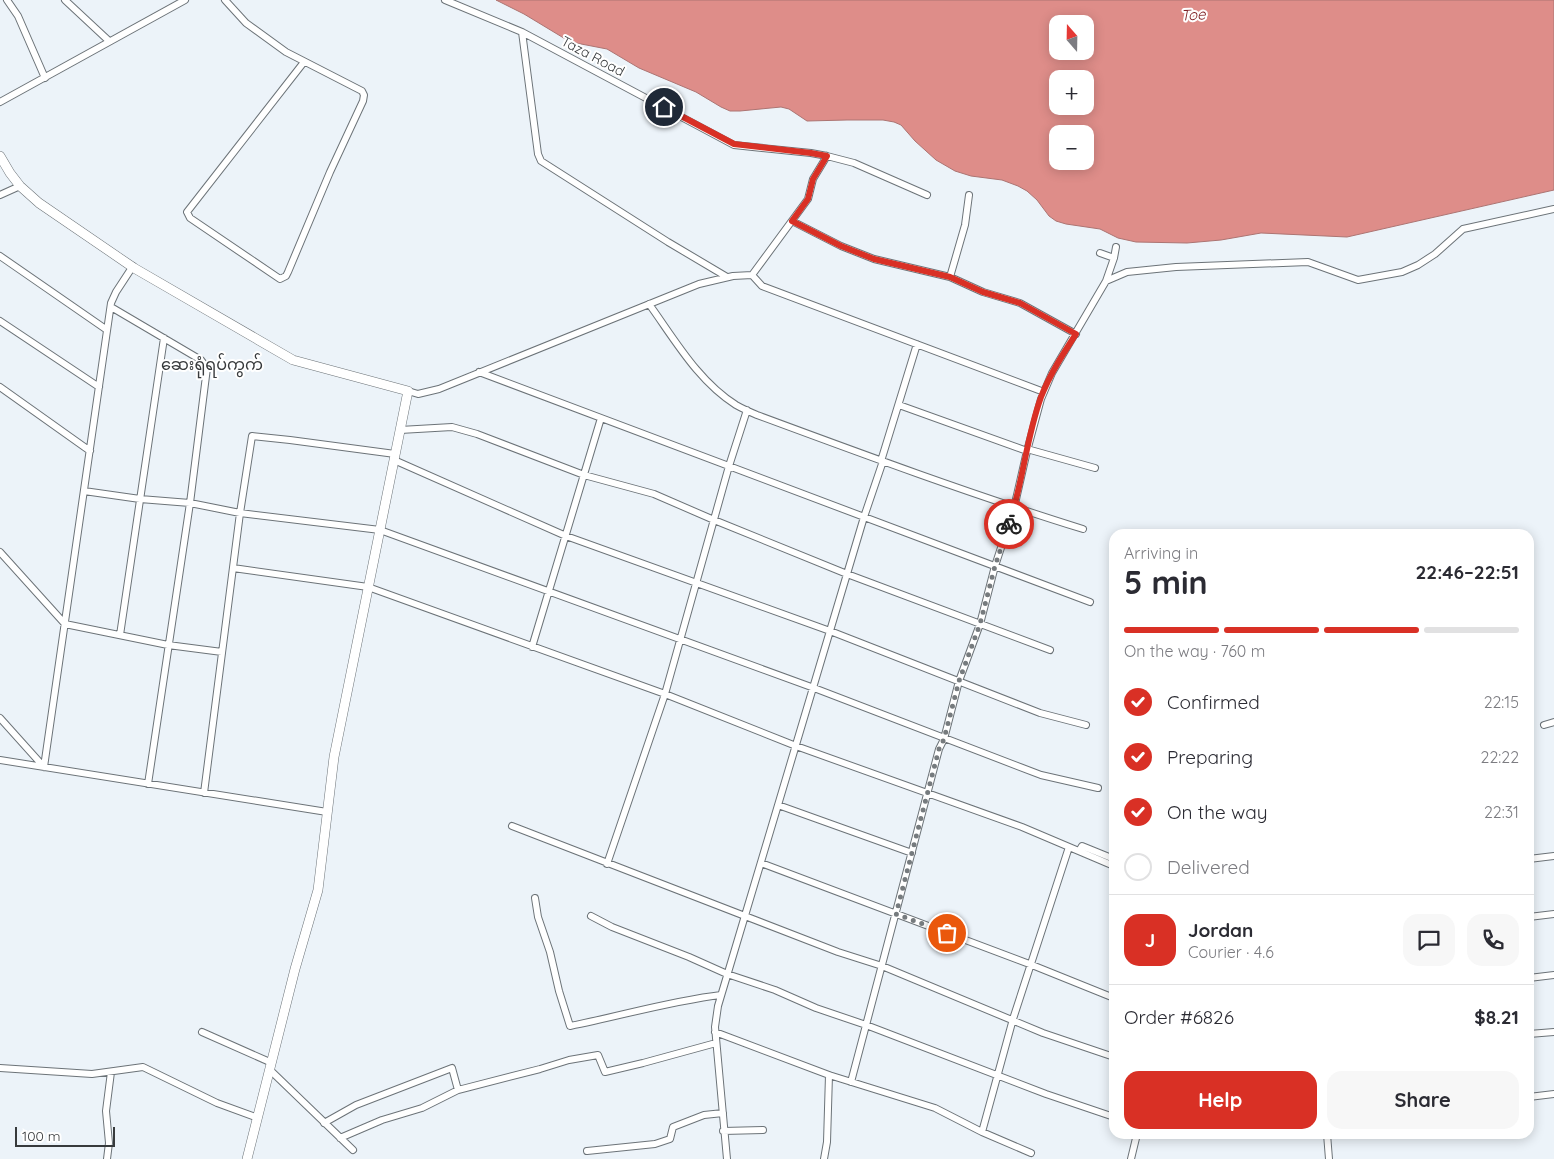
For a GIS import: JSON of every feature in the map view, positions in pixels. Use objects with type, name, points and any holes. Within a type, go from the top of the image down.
[{"type":"street","points":[[7,0],[18,16],[44,78]]},
{"type":"street","points":[[65,0],[109,41]]},
{"type":"street","points":[[0,102],[186,0]]},
{"type":"street","points":[[225,0],[246,23],[286,52],[362,91],[364,97],[288,272],[283,278],[280,278],[190,218],[187,214],[189,208],[304,62]]},
{"type":"street","name":"Taza Road","points":[[445,0],[522,32],[734,144],[827,156],[854,164],[927,195]]},
{"type":"street","points":[[522,32],[538,154],[541,161],[668,242],[727,277]]},
{"type":"street","points":[[0,156],[20,186],[39,203],[133,266],[293,360],[418,394],[439,389],[699,284],[727,277],[752,275],[808,199],[813,179],[827,156]]},
{"type":"street","points":[[0,195],[20,186]]},
{"type":"street","points":[[950,277],[965,225],[968,195]]},
{"type":"street","points":[[1106,281],[1127,272],[1176,267],[1308,262],[1358,280],[1402,272],[1418,265],[1435,254],[1463,229],[1554,209]]},
{"type":"street","points":[[792,221],[841,246],[874,259],[950,277],[983,292],[1020,303],[1076,334]]},
{"type":"street","points":[[850,1082],[939,749],[944,739],[959,681],[980,624],[995,566],[1014,508],[1027,450],[1044,392],[1052,372],[1106,281],[1116,247]]},
{"type":"street","points":[[1100,253],[1114,258]]},
{"type":"street","points":[[0,256],[108,330]]},
{"type":"street","points":[[44,767],[111,306],[113,296],[133,266]]},
{"type":"street","points":[[752,275],[762,286],[1044,392]]},
{"type":"street","points":[[649,304],[697,370],[714,388],[737,406],[1014,508],[1083,529]]},
{"type":"street","points":[[111,306],[202,360],[207,368],[190,503],[148,784]]},
{"type":"street","points":[[0,321],[99,387]]},
{"type":"street","points":[[120,635],[164,338]]},
{"type":"street","points":[[727,1159],[715,1032],[718,1006],[917,344]]},
{"type":"street","points":[[479,372],[1090,602]]},
{"type":"street","points":[[0,387],[90,451]]},
{"type":"street","points":[[247,1159],[295,969],[318,890],[334,757],[408,391]]},
{"type":"street","points":[[899,406],[1027,450],[1094,468]]},
{"type":"street","points":[[607,864],[665,694],[679,639],[747,410]]},
{"type":"street","points":[[532,647],[601,418]]},
{"type":"street","points":[[400,430],[452,428],[477,434],[584,474],[654,494],[847,574],[1050,650]]},
{"type":"street","points":[[204,793],[240,513],[252,436],[290,440],[394,457],[566,536],[830,631],[1040,713],[1086,725]]},
{"type":"street","points":[[84,490],[140,499],[190,503],[240,513],[380,530],[814,688],[1041,775],[1098,788]]},
{"type":"street","points":[[0,552],[65,624],[168,645],[222,652]]},
{"type":"street","points":[[233,568],[368,587],[665,694],[796,746],[1022,827],[1109,864]]},
{"type":"street","points":[[0,718],[44,767]]},
{"type":"street","points":[[1544,725],[1554,722]]},
{"type":"street","points":[[0,760],[328,812]]},
{"type":"street","points":[[778,805],[912,853]]},
{"type":"street","points":[[512,826],[838,952],[882,966],[935,990],[1013,1019],[1043,1033],[1109,1055]]},
{"type":"street","points":[[1079,851],[1082,846],[1109,857]]},
{"type":"street","points":[[982,1132],[1013,1019],[1069,847]]},
{"type":"street","points":[[1534,858],[1554,856]]},
{"type":"street","points":[[761,863],[1109,996]]},
{"type":"street","points":[[535,898],[538,917],[550,952],[570,1026],[688,999],[722,994]]},
{"type":"street","points":[[1534,916],[1554,914]]},
{"type":"street","points":[[591,916],[612,927],[727,974],[775,990],[816,1008],[866,1025],[998,1076],[1109,1115]]},
{"type":"street","points":[[1534,977],[1554,975]]},
{"type":"street","points":[[202,1032],[271,1066],[324,1123],[353,1150]]},
{"type":"street","points":[[715,1032],[850,1082],[935,1108],[982,1132],[1031,1153]]},
{"type":"street","points":[[1534,1034],[1554,1032]]},
{"type":"street","points":[[340,1138],[382,1120],[422,1108],[458,1090],[569,1060],[598,1055],[605,1072],[716,1043]]},
{"type":"street","points":[[0,1068],[92,1074],[143,1067],[217,1103],[258,1118]]},
{"type":"street","points":[[324,1123],[356,1104],[452,1068],[458,1090]]},
{"type":"street","points":[[108,1159],[109,1143],[106,1111],[111,1072]]},
{"type":"street","points":[[824,1159],[827,1142],[829,1074]]},
{"type":"street","points":[[1534,1096],[1554,1094]]},
{"type":"street","points":[[587,1151],[655,1144],[670,1139],[673,1126],[704,1115],[722,1113]]},
{"type":"street","points":[[723,1131],[763,1130]]},
{"type":"street","points":[[1131,1159],[1137,1139]]},
{"type":"street","points":[[1327,1139],[1329,1159]]},
{"type":"water","name":"Toe","points":[[496,0],[1554,0],[1554,190],[1347,237],[1261,233],[1221,240],[1187,243],[1136,242],[1118,238],[1100,229],[1056,221],[1049,216],[1037,200],[1018,186],[1002,180],[971,176],[955,171],[936,160],[901,125],[894,122],[883,120],[807,121],[789,109],[781,107],[730,111],[696,92],[639,68],[607,49],[567,40],[524,14]]},
{"type":"way so far","points":[[947,933],[896,914],[939,749],[944,739],[959,681],[980,624],[995,566],[1009,524]]},
{"type":"district","name":"ဆေးရုံရပ်ကွက်","points":[[212,364]]},
{"type":"route","points":[[664,107],[734,144],[827,156],[815,173],[808,199],[792,221],[841,246],[874,259],[950,277],[983,292],[1020,303],[1076,334],[1052,372],[1041,399],[1009,524]]}]
